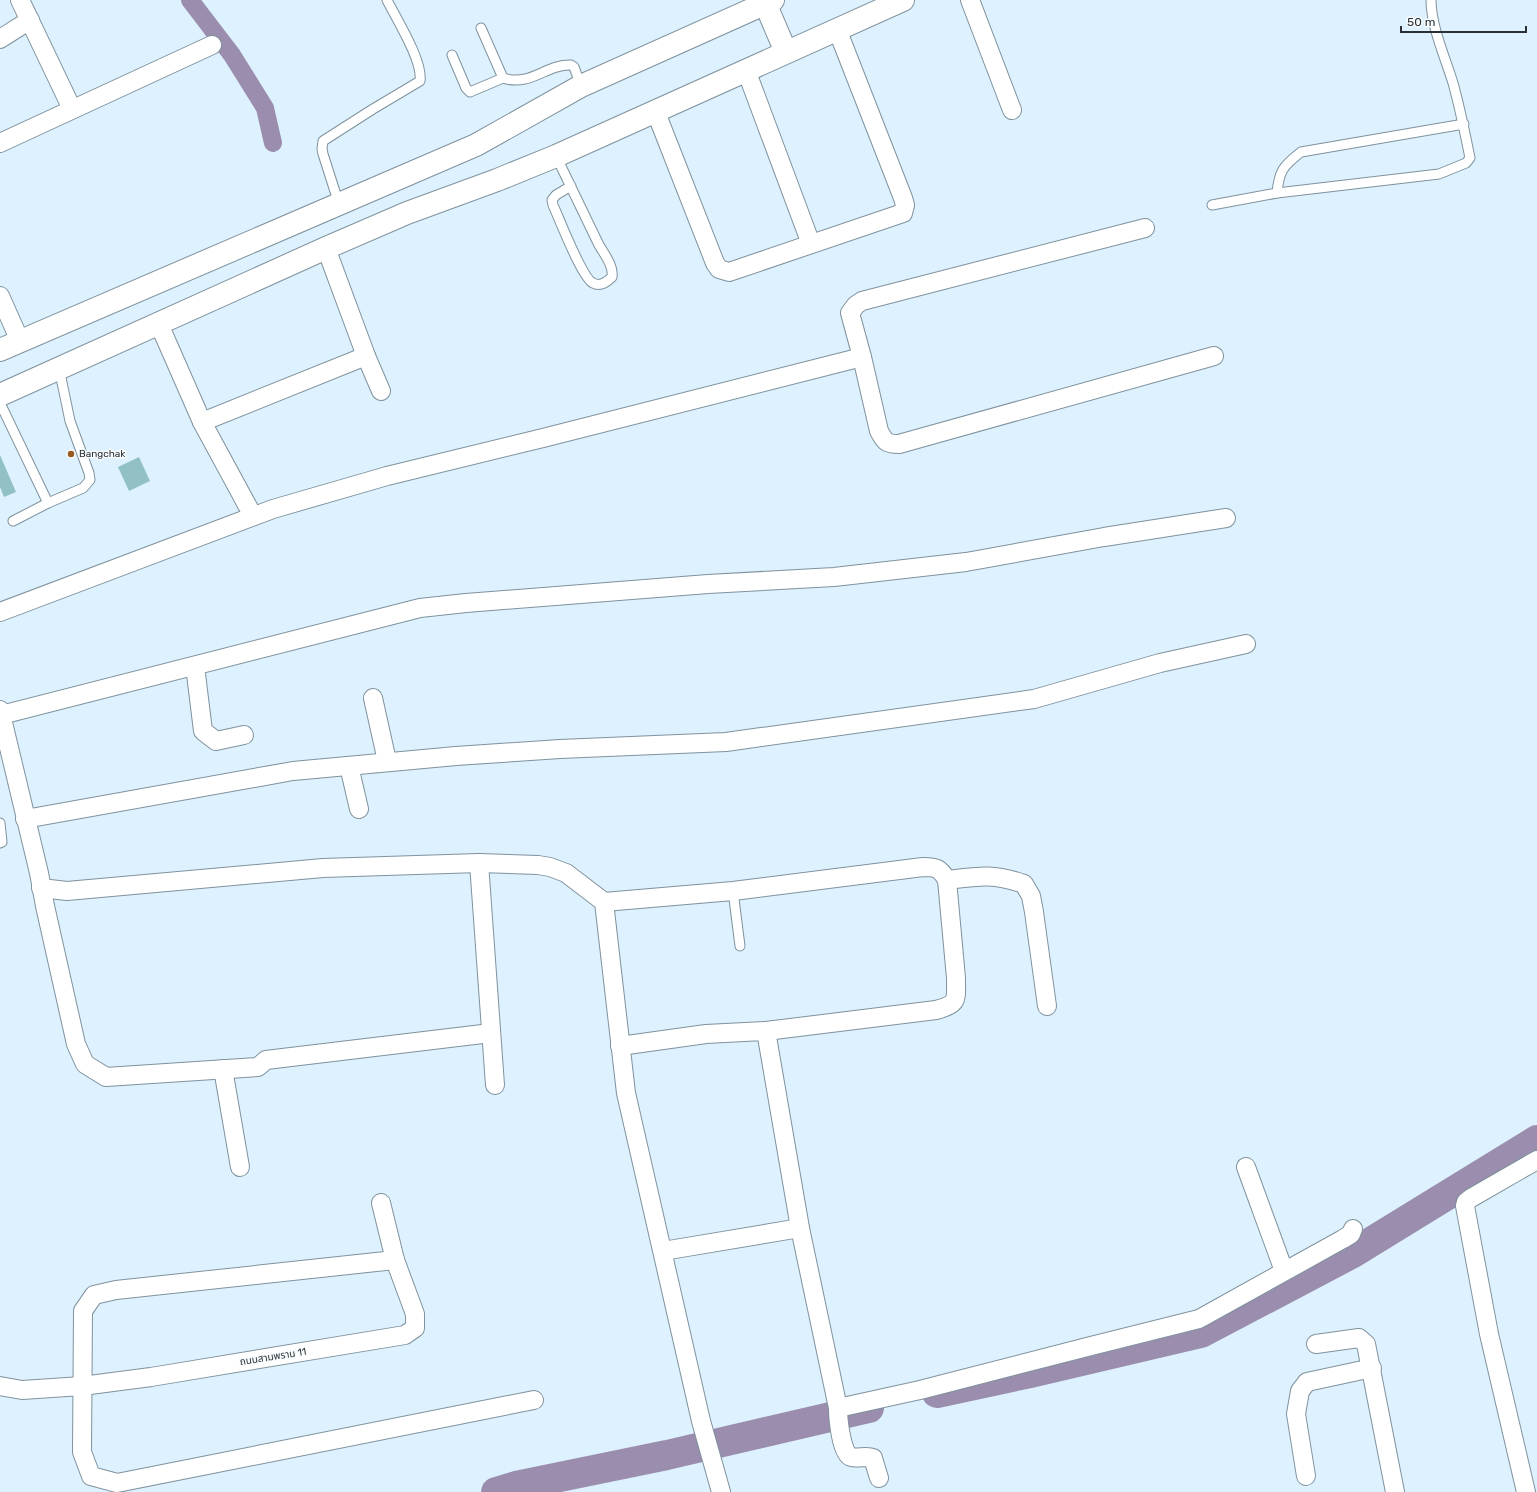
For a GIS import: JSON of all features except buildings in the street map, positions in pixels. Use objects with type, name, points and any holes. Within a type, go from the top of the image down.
[{"type":"street","points":[[20,0],[72,109]]},
{"type":"street","points":[[0,395],[326,248],[407,213],[497,180],[556,156],[655,110],[903,0]]},
{"type":"street","points":[[970,0],[1012,110]]},
{"type":"street","points":[[0,350],[476,145],[581,86],[769,2],[786,52]]},
{"type":"street","points":[[0,39],[30,20]]},
{"type":"street","points":[[655,110],[712,255],[719,269],[729,272],[903,213],[903,198],[837,29]]},
{"type":"street","points":[[0,143],[212,45]]},
{"type":"street","points":[[746,70],[811,244]]},
{"type":"street","points":[[1145,228],[862,301],[856,305],[850,313],[879,431],[885,442],[890,444],[899,444],[1214,356]]},
{"type":"street","points":[[326,248],[380,391]]},
{"type":"street","points":[[0,296],[20,341]]},
{"type":"street","points":[[159,324],[202,422],[253,516]]},
{"type":"street","points":[[202,422],[366,356]]},
{"type":"street","points":[[0,612],[273,508],[387,476],[862,357]]},
{"type":"street","points":[[491,1033],[266,1060],[258,1067],[106,1078],[86,1064],[76,1044],[1,713],[195,666],[420,608],[708,584],[834,577],[966,562],[1104,536],[1226,518]]},
{"type":"street","points":[[25,819],[294,770],[560,749],[726,742],[1034,699],[1160,664],[1246,644]]},
{"type":"street","points":[[195,666],[203,731],[216,741],[244,735]]},
{"type":"street","points":[[373,698],[387,762]]},
{"type":"street","points":[[349,766],[359,809]]},
{"type":"street","points":[[41,888],[67,890],[323,868],[479,863],[538,865],[550,867],[566,873],[604,902],[733,891],[929,867],[934,867],[942,872],[946,880],[956,978],[956,994],[954,1002],[949,1006],[936,1010],[766,1031],[706,1034],[620,1046]]},
{"type":"street","points":[[479,863],[495,1085]]},
{"type":"street","points":[[946,880],[984,875],[1008,878],[1024,884],[1031,896],[1047,1006]]},
{"type":"street","points":[[604,902],[626,1093],[701,1421],[721,1492]]},
{"type":"street","points":[[766,1031],[800,1228],[838,1410],[841,1436],[845,1451],[851,1457],[870,1456],[873,1458],[880,1478]]},
{"type":"street","points":[[223,1069],[240,1167]]},
{"type":"street","points":[[1526,1492],[1489,1334],[1465,1206],[1471,1198],[1537,1160]]},
{"type":"street","points":[[1246,1168],[1284,1271]]},
{"type":"street","name":"ถนนสามพราน 11","points":[[0,1386],[22,1390],[82,1386],[158,1376],[405,1335],[415,1328],[415,1314],[395,1260],[381,1203]]},
{"type":"street","points":[[663,1251],[800,1228]]},
{"type":"street","points":[[838,1410],[1199,1320],[1284,1271],[1344,1239],[1351,1234],[1353,1229]]},
{"type":"street","points":[[395,1260],[116,1290],[94,1296],[83,1311],[82,1386],[82,1452],[92,1476],[117,1483],[141,1485],[534,1400]]},
{"type":"street","points":[[1316,1344],[1360,1338],[1364,1340],[1372,1368],[1395,1492]]},
{"type":"street","points":[[1306,1476],[1296,1414],[1300,1392],[1307,1382],[1372,1368]]},
{"type":"lane","points":[[339,204],[323,154],[323,141],[420,81],[421,74],[418,62],[387,0]]},
{"type":"lane","points":[[1212,205],[1278,193],[1385,182],[1439,174],[1466,163],[1470,158],[1464,124],[1453,83],[1437,34],[1431,0]]},
{"type":"lane","points":[[481,28],[503,78]]},
{"type":"lane","points":[[452,55],[466,88],[470,92],[503,78],[513,81],[527,79],[561,66],[571,65],[574,67],[581,86]]},
{"type":"lane","points":[[1278,193],[1279,178],[1287,163],[1301,152],[1464,124]]},
{"type":"lane","points":[[556,156],[571,186],[602,251],[612,267],[612,277],[604,283],[596,284],[589,280],[571,246],[553,205],[552,200],[556,195],[571,186]]},
{"type":"lane","points":[[13,522],[48,503],[83,488],[90,480],[89,473],[70,421],[60,368]]},
{"type":"lane","points":[[0,403],[48,503]]},
{"type":"lane","points":[[0,822],[2,829],[2,842],[0,843]]},
{"type":"lane","points":[[733,891],[740,946]]},
{"type":"waterway","points":[[190,0],[232,55],[265,108],[273,143]]},
{"type":"waterway","points":[[937,1393],[1201,1333],[1353,1253],[1537,1140]]},
{"type":"waterway","points":[[496,1492],[516,1486],[667,1455],[869,1408]]},
{"type":"place","name":"Bangchak","points":[[71,454]]}]
